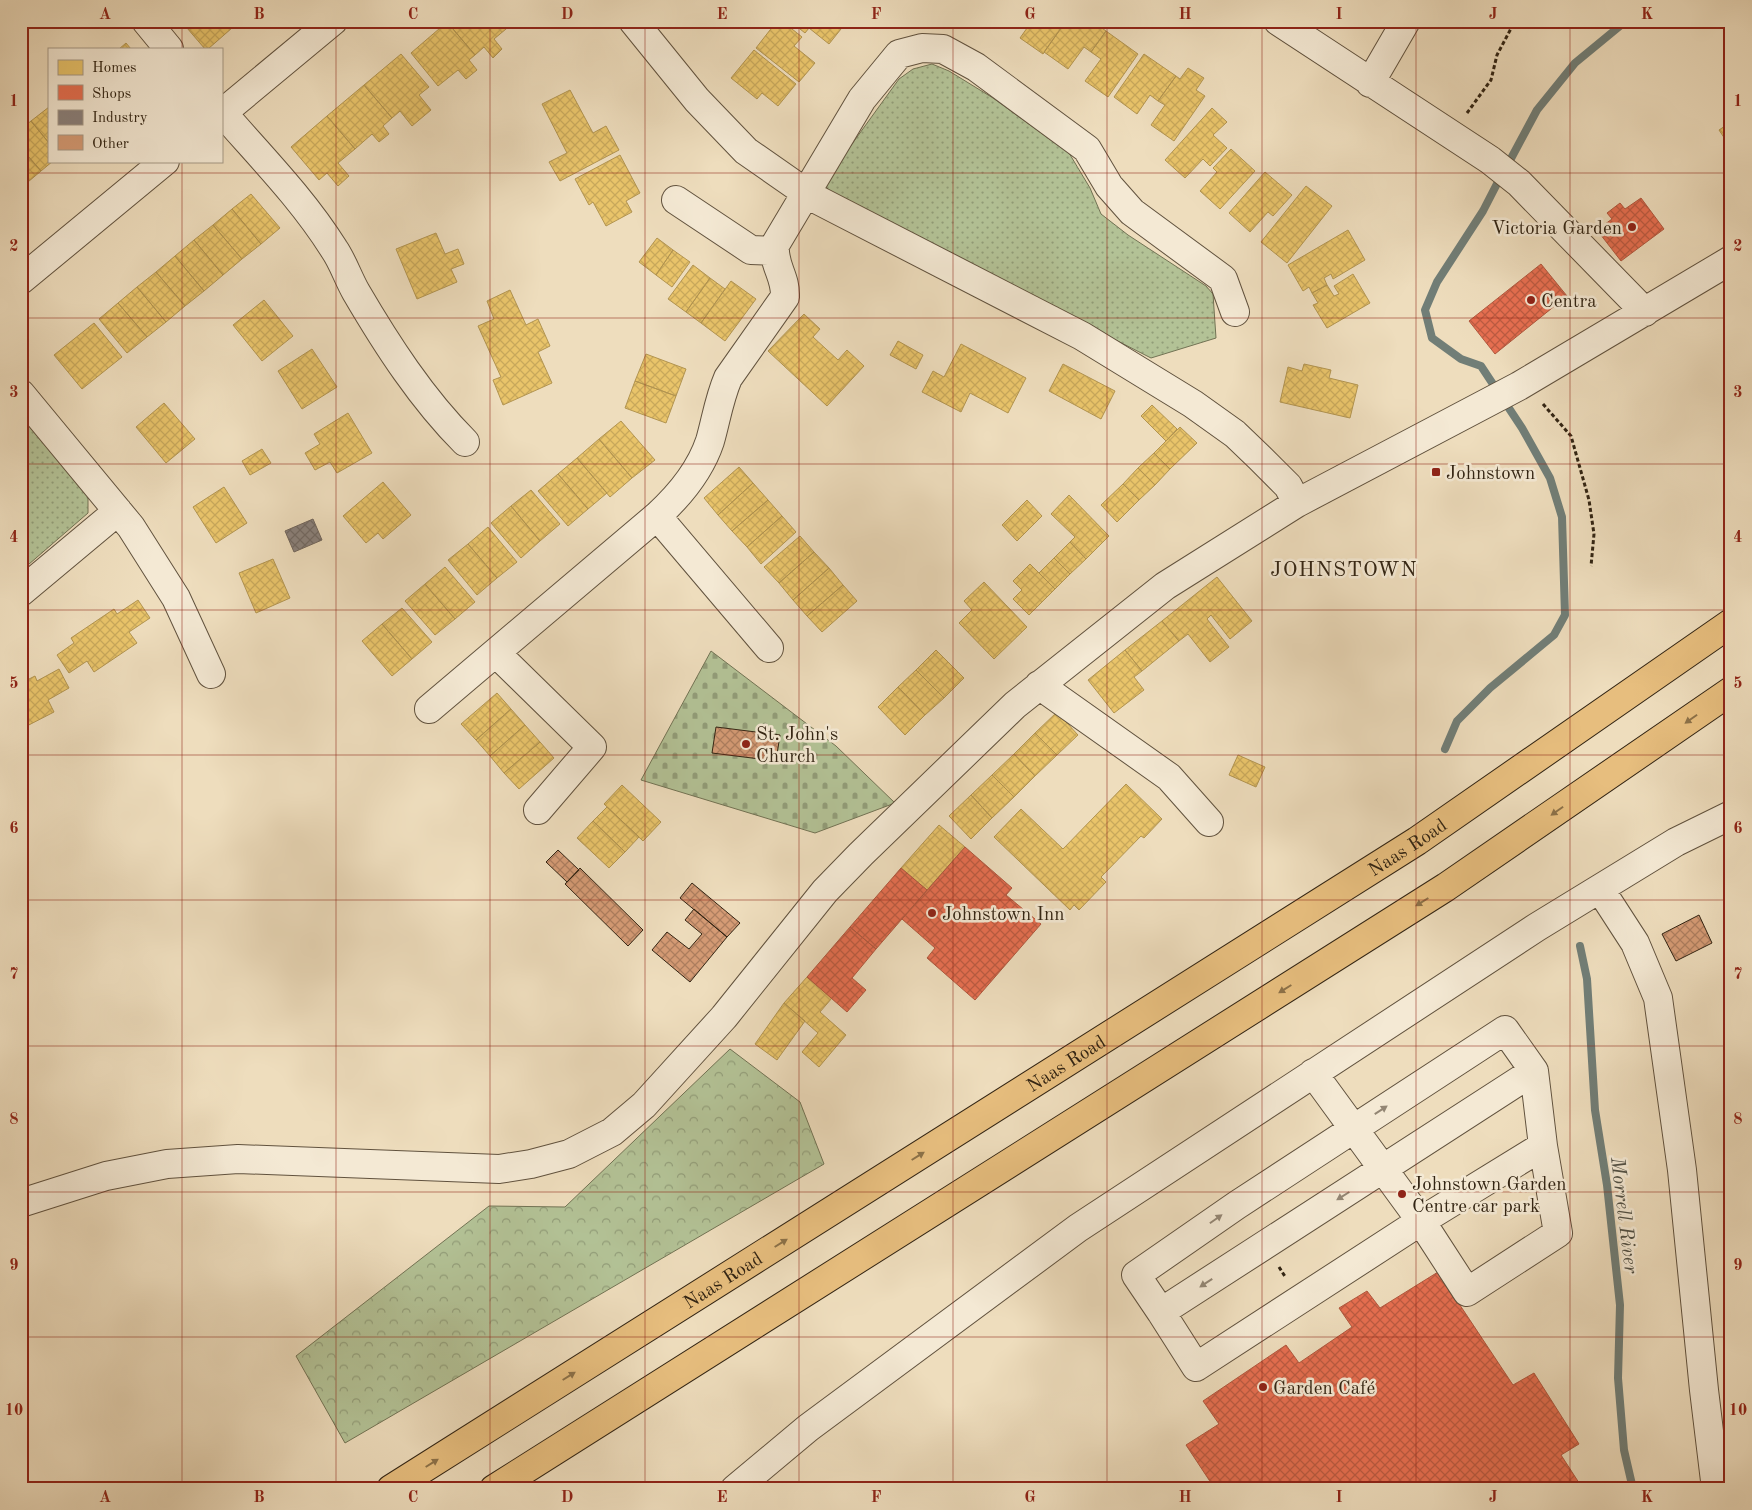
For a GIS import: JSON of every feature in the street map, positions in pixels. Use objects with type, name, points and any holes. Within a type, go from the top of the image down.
[{"type":"highway","name":"Naas Road","points":[[391,1489],[1416,841],[1731,622]]},
{"type":"highway","points":[[494,1489],[1446,887],[1731,691]]},
{"type":"street","points":[[146,21],[168,48]]},
{"type":"street","points":[[333,21],[222,113],[284,182],[329,241],[356,292],[400,359],[440,417],[465,442]]},
{"type":"street","points":[[633,21],[697,100],[746,150],[804,192],[1082,336],[1193,404],[1235,434],[1288,486],[1297,502]]},
{"type":"street","points":[[1278,21],[1490,160],[1519,183],[1645,312]]},
{"type":"street","points":[[1370,83],[1406,21]]},
{"type":"street","points":[[429,709],[657,516],[682,491],[699,467],[710,442],[722,393],[728,378],[785,297],[785,286],[774,258],[775,245],[804,192],[862,99],[899,54],[922,48],[943,49],[976,66],[1087,149],[1108,186],[1132,212],[1222,279],[1235,312]]},
{"type":"street","points":[[21,280],[163,162]]},
{"type":"street","points":[[676,200],[751,250],[774,251]]},
{"type":"street","points":[[21,1203],[106,1176],[167,1164],[238,1159],[498,1168],[532,1164],[569,1154],[612,1132],[644,1105],[700,1044],[826,890],[1016,705],[1165,586],[1297,502],[1518,386],[1731,260]]},
{"type":"street","points":[[21,394],[131,527],[176,598],[211,674]]},
{"type":"street","points":[[21,592],[118,511]]},
{"type":"street","points":[[657,516],[769,648]]},
{"type":"street","points":[[496,653],[592,747],[538,810]]},
{"type":"street","points":[[1039,685],[1169,776],[1209,822]]},
{"type":"street","points":[[735,1489],[808,1428],[1078,1228],[1537,927],[1676,842],[1731,815]]},
{"type":"street","points":[[1600,889],[1635,943],[1658,998],[1682,1170],[1716,1489]]},
{"type":"street","points":[[1313,1073],[1353,1128],[1384,1170],[1421,1221],[1467,1292],[1558,1232],[1543,1146],[1534,1071],[1506,1030],[1353,1128],[1136,1275],[1196,1367],[1421,1221],[1543,1146]]},
{"type":"street","points":[[1161,1312],[1384,1170],[1534,1071]]},
{"type":"path","points":[[1452,136],[1491,80],[1497,55],[1515,21]]},
{"type":"path","points":[[1518,386],[1548,408],[1571,436],[1589,500],[1594,534],[1591,566]]},
{"type":"green space","points":[[932,64],[949,71],[993,98],[1069,153],[1090,188],[1101,214],[1128,235],[1206,286],[1213,294],[1216,338],[1151,358],[837,198],[823,184],[899,79],[913,69]]},
{"type":"green space","points":[[21,416],[88,497],[88,513],[21,571]]},
{"type":"green space","points":[[711,651],[836,746],[895,803],[815,833],[641,780]]},
{"type":"green space","points":[[730,1049],[800,1102],[824,1164],[345,1443],[296,1356],[489,1206],[565,1207]]},
{"type":"building: Homes","points":[[21,21],[38,21],[25,32],[21,26]]},
{"type":"building: Homes","points":[[181,21],[240,21],[209,48],[204,48]]},
{"type":"building: Homes","points":[[510,21],[512,24],[494,39],[502,49],[493,58],[484,47],[475,55],[447,22]]},
{"type":"building: Homes","points":[[777,21],[782,21],[802,37],[794,46],[815,63],[799,82],[756,48]]},
{"type":"building: Homes","points":[[790,21],[842,21],[845,24],[829,44],[809,28],[805,33]]},
{"type":"building: Homes","points":[[1032,21],[1066,21],[1043,54],[1020,38]]},
{"type":"building: Homes","points":[[1066,21],[1092,21],[1106,31],[1091,52],[1084,47],[1068,69],[1044,52]]},
{"type":"building: Homes","points":[[447,22],[475,55],[469,60],[477,70],[466,79],[458,70],[438,86],[411,53]]},
{"type":"building: Homes","points":[[1106,31],[1138,54],[1108,97],[1085,81],[1101,59],[1091,52]]},
{"type":"building: Homes","points":[[126,43],[130,48],[120,48]]},
{"type":"building: Homes","points":[[754,50],[796,84],[778,106],[762,93],[757,99],[731,78]]},
{"type":"building: Homes","points":[[401,54],[429,87],[419,95],[431,110],[412,126],[400,111],[392,118],[364,85]]},
{"type":"building: Homes","points":[[1144,54],[1176,76],[1158,101],[1150,95],[1137,114],[1114,97]]},
{"type":"building: Homes","points":[[1188,68],[1204,78],[1196,90],[1205,96],[1174,141],[1151,125],[1165,105],[1158,101],[1176,76],[1180,79]]},
{"type":"building: Homes","points":[[364,85],[392,118],[383,126],[389,134],[379,142],[372,134],[355,149],[327,116]]},
{"type":"building: Homes","points":[[570,90],[593,133],[606,126],[619,150],[560,181],[549,162],[567,153],[542,104]]},
{"type":"building: Homes","points":[[48,108],[48,142],[31,121]]},
{"type":"building: Homes","points":[[1212,108],[1227,122],[1213,135],[1227,148],[1210,166],[1203,159],[1185,178],[1165,160]]},
{"type":"building: Homes","points":[[327,116],[355,149],[338,163],[349,176],[338,186],[327,173],[319,180],[291,147]]},
{"type":"building: Homes","points":[[31,121],[48,142],[48,162],[52,162],[41,171],[21,148],[21,129]]},
{"type":"building: Homes","points":[[1731,122],[1731,148],[1719,130]]},
{"type":"building: Homes","points":[[21,148],[41,171],[22,187],[21,187]]},
{"type":"building: Homes","points":[[1231,149],[1255,171],[1220,209],[1200,191],[1217,172],[1213,168]]},
{"type":"building: Homes","points":[[620,155],[640,193],[626,201],[632,212],[606,226],[593,202],[589,205],[575,179]]},
{"type":"building: Homes","points":[[1265,172],[1292,195],[1273,216],[1268,212],[1250,232],[1229,213]]},
{"type":"building: Homes","points":[[1306,186],[1332,206],[1287,263],[1261,242]]},
{"type":"building: Homes","points":[[251,194],[280,228],[261,244],[232,209]]},
{"type":"building: Homes","points":[[232,209],[261,244],[242,259],[213,225]]},
{"type":"building: Homes","points":[[213,225],[242,259],[223,275],[194,240]]},
{"type":"building: Homes","points":[[1348,230],[1365,260],[1333,279],[1331,274],[1324,278],[1327,285],[1312,293],[1309,287],[1303,291],[1288,265]]},
{"type":"building: Homes","points":[[436,233],[445,254],[458,249],[464,264],[451,269],[457,282],[417,299],[396,249]]},
{"type":"building: Homes","points":[[657,238],[673,250],[656,275],[639,262]]},
{"type":"building: Homes","points":[[194,240],[223,275],[204,291],[175,256]]},
{"type":"building: Homes","points":[[673,250],[690,262],[672,287],[656,275]]},
{"type":"building: Homes","points":[[175,256],[204,291],[185,306],[156,272]]},
{"type":"building: Homes","points":[[693,265],[710,278],[686,312],[668,299]]},
{"type":"building: Homes","points":[[156,272],[185,306],[166,322],[137,287]]},
{"type":"building: Homes","points":[[1353,274],[1370,303],[1327,328],[1313,305],[1318,303],[1312,293],[1327,285],[1334,296],[1339,294],[1334,286]]},
{"type":"building: Homes","points":[[710,278],[725,289],[701,323],[686,312]]},
{"type":"building: Homes","points":[[731,281],[756,299],[725,341],[701,323]]},
{"type":"building: Homes","points":[[137,287],[166,322],[147,337],[118,303]]},
{"type":"building: Homes","points":[[510,290],[526,325],[538,319],[550,346],[538,352],[552,383],[503,405],[493,380],[501,377],[478,326],[494,319],[487,301]]},
{"type":"building: Homes","points":[[264,300],[293,336],[262,361],[233,325]]},
{"type":"building: Homes","points":[[118,303],[147,337],[127,353],[99,319]]},
{"type":"building: Homes","points":[[804,314],[820,329],[813,337],[838,360],[847,350],[864,366],[827,406],[768,351]]},
{"type":"building: Homes","points":[[94,323],[122,357],[82,389],[54,355]]},
{"type":"building: Homes","points":[[898,341],[923,355],[916,369],[890,355]]},
{"type":"building: Homes","points":[[961,344],[1026,378],[1008,413],[970,393],[961,412],[922,392],[933,371],[944,377]]},
{"type":"building: Homes","points":[[312,349],[337,387],[302,409],[278,371]]},
{"type":"building: Homes","points":[[646,354],[686,369],[676,396],[635,381]]},
{"type":"building: Homes","points":[[1063,364],[1115,391],[1101,419],[1049,391]]},
{"type":"building: Homes","points":[[1304,364],[1331,370],[1329,378],[1358,385],[1350,418],[1280,402],[1288,367],[1302,371]]},
{"type":"building: Homes","points":[[635,381],[676,396],[666,423],[625,408]]},
{"type":"building: Homes","points":[[164,403],[195,439],[166,463],[136,427]]},
{"type":"building: Homes","points":[[1152,405],[1177,429],[1166,441],[1141,416]]},
{"type":"building: Homes","points":[[348,413],[372,453],[337,473],[330,462],[315,470],[305,453],[320,444],[314,434]]},
{"type":"building: Homes","points":[[621,421],[655,460],[632,478],[599,439]]},
{"type":"building: Homes","points":[[1180,427],[1197,443],[1170,469],[1154,453]]},
{"type":"building: Homes","points":[[599,439],[632,478],[610,497],[577,458]]},
{"type":"building: Homes","points":[[262,449],[271,463],[250,475],[242,461]]},
{"type":"building: Homes","points":[[1154,453],[1170,469],[1155,485],[1138,468]]},
{"type":"building: Homes","points":[[577,458],[607,493],[588,509],[558,474]]},
{"type":"building: Homes","points":[[739,467],[753,483],[718,515],[704,498]]},
{"type":"building: Homes","points":[[1138,468],[1155,485],[1139,500],[1123,484]]},
{"type":"building: Homes","points":[[558,474],[588,509],[568,526],[538,491]]},
{"type":"building: Homes","points":[[383,482],[411,515],[383,539],[378,533],[366,543],[343,516]]},
{"type":"building: Homes","points":[[753,483],[768,500],[732,531],[718,515]]},
{"type":"building: Homes","points":[[1123,484],[1139,500],[1117,522],[1101,505]]},
{"type":"building: Homes","points":[[224,487],[247,523],[216,543],[193,507]]},
{"type":"building: Homes","points":[[531,490],[560,524],[540,541],[511,506]]},
{"type":"building: Homes","points":[[1069,495],[1109,536],[1086,559],[1070,542],[1075,537],[1051,514]]},
{"type":"building: Homes","points":[[768,500],[782,516],[747,547],[732,531]]},
{"type":"building: Homes","points":[[1027,500],[1042,516],[1017,541],[1002,525]]},
{"type":"building: Homes","points":[[511,506],[540,541],[521,558],[491,523]]},
{"type":"building: Homes","points":[[782,516],[796,532],[761,564],[747,547]]},
{"type":"building: Homes","points":[[488,527],[517,562],[497,578],[468,544]]},
{"type":"building: Homes","points":[[800,536],[814,552],[779,583],[764,567]]},
{"type":"building: Homes","points":[[1070,542],[1086,559],[1070,574],[1054,558]]},
{"type":"building: Homes","points":[[468,544],[497,578],[477,595],[448,560]]},
{"type":"building: Homes","points":[[814,552],[829,568],[793,600],[779,583]]},
{"type":"building: Homes","points":[[1054,558],[1070,574],[1055,589],[1039,573]]},
{"type":"building: Homes","points":[[273,559],[290,598],[256,613],[239,573]]},
{"type":"building: Homes","points":[[1030,564],[1055,589],[1029,615],[1013,599],[1022,590],[1013,581]]},
{"type":"building: Homes","points":[[445,567],[475,602],[455,619],[425,584]]},
{"type":"building: Homes","points":[[829,568],[843,585],[807,616],[793,600]]},
{"type":"building: Homes","points":[[1217,577],[1252,621],[1230,639],[1211,615],[1207,619],[1229,647],[1210,662],[1188,634],[1179,641],[1162,621]]},
{"type":"building: Homes","points":[[984,582],[1027,627],[994,659],[959,623],[972,610],[964,601]]},
{"type":"building: Homes","points":[[425,584],[455,619],[435,635],[405,601]]},
{"type":"building: Homes","points":[[843,585],[857,601],[822,632],[807,616]]},
{"type":"building: Homes","points":[[138,600],[150,618],[129,632],[137,643],[94,672],[87,661],[69,673],[57,655],[74,643],[71,638],[114,609],[117,614]]},
{"type":"building: Homes","points":[[402,608],[432,642],[412,659],[382,624]]},
{"type":"building: Homes","points":[[1162,621],[1179,641],[1142,671],[1125,650]]},
{"type":"building: Homes","points":[[382,624],[412,659],[392,676],[362,641]]},
{"type":"building: Homes","points":[[936,650],[964,678],[944,698],[916,670]]},
{"type":"building: Homes","points":[[1125,650],[1142,671],[1134,677],[1144,690],[1114,713],[1088,680]]},
{"type":"building: Homes","points":[[59,669],[69,688],[48,700],[54,712],[21,729],[21,683],[35,676],[37,681]]},
{"type":"building: Homes","points":[[916,670],[944,698],[925,715],[898,687]]},
{"type":"building: Homes","points":[[898,687],[925,715],[905,735],[878,707]]},
{"type":"building: Homes","points":[[497,693],[511,709],[476,740],[461,724]]},
{"type":"building: Homes","points":[[511,709],[525,725],[490,756],[476,740]]},
{"type":"building: Homes","points":[[1057,712],[1078,735],[1057,755],[1035,733]]},
{"type":"building: Homes","points":[[525,725],[540,742],[504,773],[490,756]]},
{"type":"building: Homes","points":[[1035,733],[1057,755],[1035,776],[1014,754]]},
{"type":"building: Homes","points":[[540,742],[554,758],[519,789],[504,773]]},
{"type":"building: Homes","points":[[1014,754],[1035,776],[1014,797],[992,775]]},
{"type":"building: Homes","points":[[1238,755],[1265,767],[1256,787],[1229,775]]},
{"type":"building: Homes","points":[[992,775],[1014,797],[992,818],[971,795]]},
{"type":"building: Homes","points":[[1126,784],[1162,819],[1144,838],[1141,836],[1101,877],[1106,882],[1079,910],[1074,905],[1070,910],[994,837],[1021,809],[1063,849]]},
{"type":"building: Homes","points":[[622,785],[661,822],[643,841],[604,804]]},
{"type":"building: Homes","points":[[971,795],[992,818],[971,839],[949,816]]},
{"type":"building: Homes","points":[[607,807],[639,837],[625,852],[593,821]]},
{"type":"building: Homes","points":[[593,821],[625,852],[609,868],[577,838]]},
{"type":"building: Homes","points":[[939,825],[965,847],[927,890],[901,868]]},
{"type":"building: Homes","points":[[807,977],[832,998],[820,1012],[846,1035],[819,1067],[802,1052],[818,1033],[784,1003]]},
{"type":"building: Homes","points":[[784,1003],[805,1021],[777,1060],[755,1044]]},
{"type":"building: Shops","points":[[1641,198],[1664,229],[1621,261],[1597,230],[1612,219],[1607,213],[1620,203],[1625,209]]},
{"type":"building: Shops","points":[[1541,264],[1567,296],[1495,354],[1469,321]]},
{"type":"building: Shops","points":[[965,847],[1012,888],[1006,895],[1041,924],[975,1000],[927,958],[935,948],[902,919]]},
{"type":"building: Shops","points":[[901,868],[927,890],[876,949],[850,927]]},
{"type":"building: Shops","points":[[850,927],[876,949],[852,978],[866,990],[847,1012],[807,977]]},
{"type":"building: Shops","points":[[1438,1272],[1513,1385],[1534,1373],[1579,1444],[1561,1455],[1583,1489],[1215,1489],[1186,1445],[1219,1424],[1203,1401],[1286,1345],[1299,1363],[1352,1327],[1339,1308],[1367,1291],[1380,1308]]},
{"type":"building: Industry","points":[[313,519],[322,540],[294,552],[285,531]]},
{"type":"building: Other","name":"St. John's Church","points":[[716,727],[780,735],[776,761],[712,753]]},
{"type":"building: Other","points":[[558,850],[579,870],[567,882],[546,862]]},
{"type":"building: Other","points":[[580,868],[643,930],[628,946],[565,884]]},
{"type":"building: Other","points":[[692,883],[740,923],[727,937],[680,898]]},
{"type":"building: Other","points":[[694,909],[727,937],[690,982],[652,950],[667,932],[689,949],[702,934],[685,920]]},
{"type":"building: Other","points":[[1699,915],[1712,943],[1676,961],[1662,934]]},
{"type":"waterway","points":[[1507,166],[1537,110],[1575,63],[1626,21]]},
{"type":"waterway","points":[[1445,749],[1457,721],[1490,688],[1554,635],[1565,615],[1562,517],[1550,478],[1522,428],[1481,366],[1461,359],[1432,338],[1425,310],[1437,282],[1483,211],[1501,176]]},
{"type":"waterway","name":"Morrell River","points":[[1580,946],[1587,979],[1595,1110],[1607,1185],[1620,1305],[1618,1378],[1624,1450],[1633,1489]]},
{"type":"place","name":"Victoria Garden","points":[[1632,227]]},
{"type":"place","name":"Centra","points":[[1531,300]]},
{"type":"place","name":"Johnstown","points":[[1436,472]]},
{"type":"place","name":"St. John's Church","points":[[746,744]]},
{"type":"place","name":"Johnstown Inn","points":[[932,913]]},
{"type":"place","name":"Johnstown Garden Centre car park","points":[[1402,1194]]},
{"type":"place","name":"Garden Café","points":[[1263,1387]]},
{"type":"district","name":"JOHNSTOWN","points":[[1344,569]]}]
